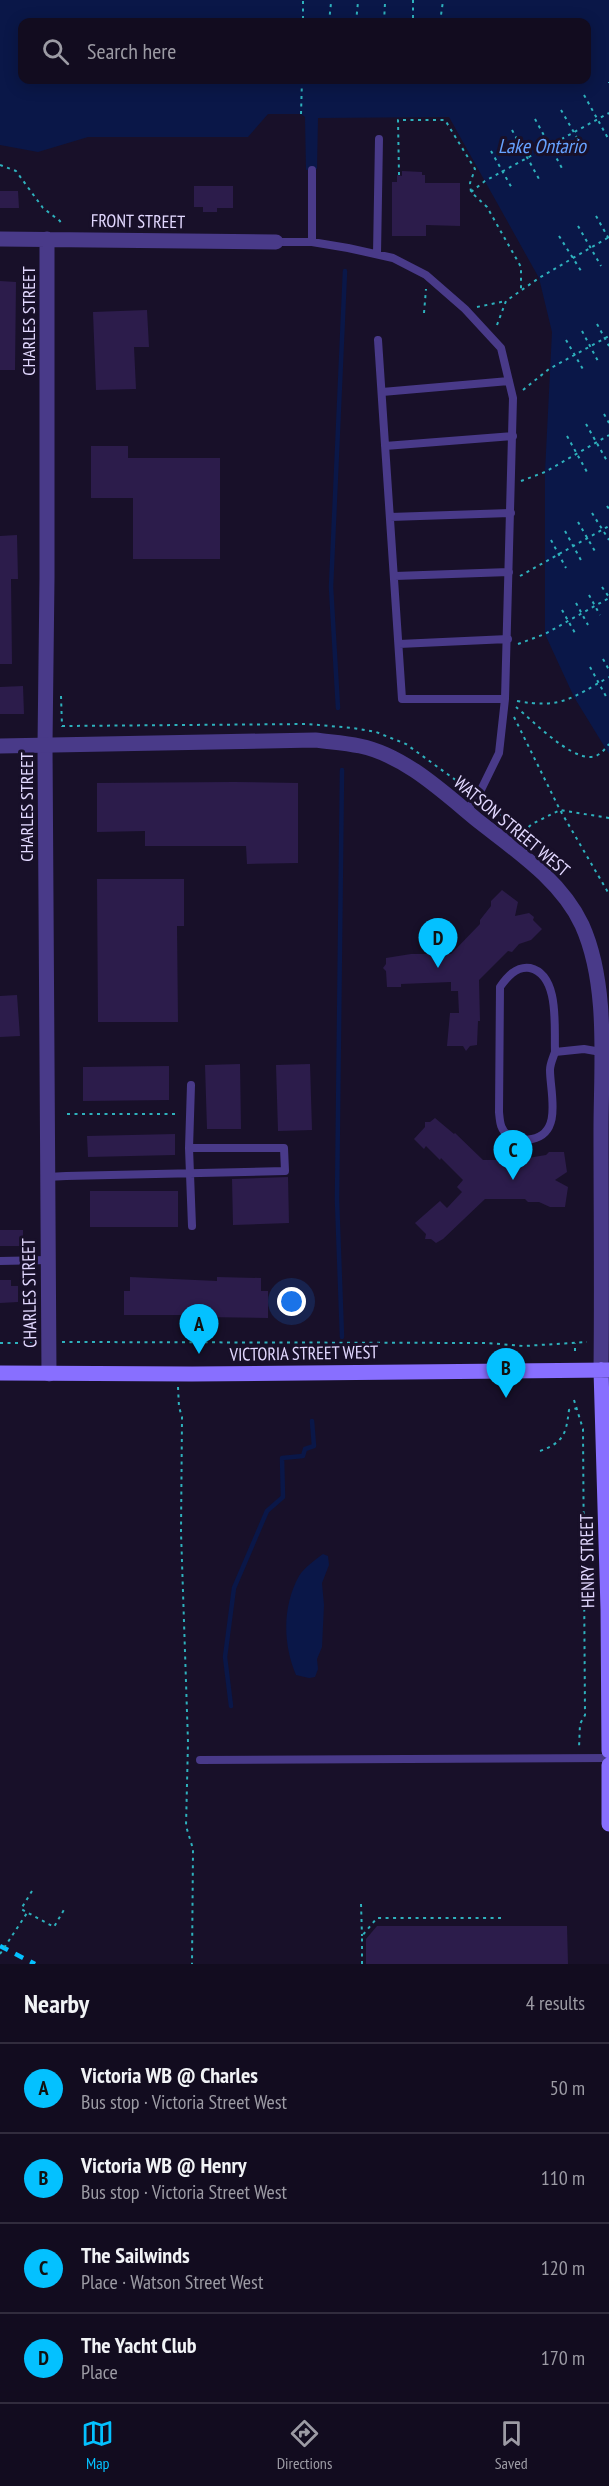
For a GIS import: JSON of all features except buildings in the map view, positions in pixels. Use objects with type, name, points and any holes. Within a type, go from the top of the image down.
[{"type":"main road","name":"VICTORIA STREET WEST","points":[[0,1373],[178,1374],[605,1370]]},
{"type":"main road","name":"HENRY STREET","points":[[605,1370],[609,1750]]},
{"type":"main road","points":[[609,1765],[609,1824]]},
{"type":"street","name":"FRONT STREET","points":[[0,239],[276,242]]},
{"type":"street","name":"CHARLES STREET","points":[[47,239],[45,745],[49,1374]]},
{"type":"street","name":"WATSON STREET WEST","points":[[0,746],[315,740],[361,746],[386,755],[411,769],[555,885],[567,899],[582,924],[597,966],[601,1052],[605,1370]]},
{"type":"lane","points":[[377,254],[379,139]]},
{"type":"lane","points":[[312,170],[312,242]]},
{"type":"lane","points":[[276,242],[312,242],[393,258],[426,275],[465,309],[501,348],[513,398],[505,699],[499,753],[478,796],[466,811]]},
{"type":"lane","points":[[378,340],[402,699],[505,699]]},
{"type":"lane","points":[[382,392],[509,381]]},
{"type":"lane","points":[[386,447],[513,436]]},
{"type":"lane","points":[[390,517],[511,513]]},
{"type":"lane","points":[[395,576],[509,572]]},
{"type":"lane","points":[[399,644],[508,643]]},
{"type":"lane","points":[[518,969],[536,970],[547,978],[551,989],[555,1052],[550,1066],[553,1115],[550,1125],[544,1134],[535,1139],[520,1141],[508,1136],[500,1126],[499,1112],[500,987],[506,977],[518,969]]},
{"type":"lane","points":[[555,1052],[584,1049],[601,1052]]},
{"type":"lane","points":[[191,1085],[189,1173],[192,1226]]},
{"type":"lane","points":[[47,1177],[285,1172],[284,1148],[189,1148]]},
{"type":"lane","points":[[0,1261],[48,1260]]},
{"type":"lane","points":[[200,1760],[579,1760],[609,1758]]},
{"type":"path","points":[[413,0],[413,18]]},
{"type":"path","points":[[303,1],[303,18]]},
{"type":"path","points":[[441,18],[443,1]]},
{"type":"path","points":[[356,18],[358,2]]},
{"type":"path","points":[[329,18],[331,3]]},
{"type":"path","points":[[384,18],[385,3]]},
{"type":"path","points":[[301,114],[302,84]]},
{"type":"path","points":[[584,95],[609,140]]},
{"type":"path","points":[[561,110],[587,155]]},
{"type":"path","points":[[471,192],[503,171],[609,113]]},
{"type":"path","points":[[535,119],[563,170]]},
{"type":"path","points":[[399,176],[398,120],[445,120],[475,169],[470,183],[471,192],[487,207],[521,267],[521,290]]},
{"type":"path","points":[[512,130],[539,179]]},
{"type":"path","points":[[491,151],[513,190]]},
{"type":"path","points":[[0,165],[16,171],[43,208],[60,221],[62,229]]},
{"type":"path","points":[[465,309],[506,301],[609,238],[596,216]]},
{"type":"path","points":[[578,226],[601,266]]},
{"type":"path","points":[[559,236],[583,274]]},
{"type":"path","points":[[424,313],[426,275]]},
{"type":"path","points":[[501,348],[496,329],[506,301]]},
{"type":"path","points":[[597,324],[609,346]]},
{"type":"path","points":[[582,331],[598,363]]},
{"type":"path","points":[[513,398],[549,369],[609,336]]},
{"type":"path","points":[[567,340],[584,371]]},
{"type":"path","points":[[604,414],[609,423]]},
{"type":"path","points":[[586,424],[607,461]]},
{"type":"path","points":[[512,485],[545,472],[609,435]]},
{"type":"path","points":[[567,436],[587,472]]},
{"type":"path","points":[[592,513],[609,540]]},
{"type":"path","points":[[578,522],[596,553]]},
{"type":"path","points":[[509,583],[609,526]]},
{"type":"path","points":[[565,531],[582,562]]},
{"type":"path","points":[[551,540],[566,568]]},
{"type":"path","points":[[508,643],[545,634],[609,598],[602,587]]},
{"type":"path","points":[[589,595],[600,615]]},
{"type":"path","points":[[576,603],[588,625]]},
{"type":"path","points":[[562,610],[574,633]]},
{"type":"path","points":[[603,659],[609,670]]},
{"type":"path","points":[[590,667],[608,700]]},
{"type":"path","points":[[505,699],[542,705],[574,697],[609,677]]},
{"type":"path","points":[[505,699],[574,753],[590,757],[596,756],[609,744]]},
{"type":"path","points":[[505,699],[560,810],[609,894]]},
{"type":"path","points":[[522,832],[532,824],[560,810],[609,818]]},
{"type":"path","points":[[67,1114],[190,1114]]},
{"type":"path","points":[[68,1341],[486,1343],[524,1346],[587,1342]]},
{"type":"path","points":[[0,1343],[33,1343]]},
{"type":"path","points":[[575,1343],[575,1351]]},
{"type":"path","points":[[178,1374],[179,1407],[183,1417],[181,1532],[188,1742],[186,1826],[193,1850],[192,1964]]},
{"type":"path","points":[[574,1400],[583,1429],[585,1714],[580,1724],[579,1760]]},
{"type":"path","points":[[540,1451],[555,1446],[566,1432],[569,1410],[578,1408]]},
{"type":"path","points":[[32,1891],[21,1909],[54,1927],[65,1908]]},
{"type":"path","points":[[361,1904],[362,1964]]},
{"type":"path","points":[[0,1954],[27,1913]]},
{"type":"path","points":[[362,1936],[377,1918],[501,1918]]},
{"type":"water","name":"Lake Ontario","points":[[0,0],[609,0],[609,754],[574,697],[545,634],[545,472],[552,332],[539,278],[449,117],[318,118],[317,169],[306,170],[305,117],[301,114],[268,114],[248,137],[88,137],[38,152],[0,145]]},
{"type":"water","points":[[323,1554],[328,1556],[329,1565],[322,1583],[324,1605],[322,1647],[317,1659],[318,1669],[315,1677],[309,1678],[296,1675],[287,1638],[287,1613],[293,1588],[299,1576]]},
{"type":"waterway","points":[[338,708],[331,587],[345,271]]},
{"type":"waterway","points":[[342,770],[337,1200],[342,1337]]},
{"type":"waterway","points":[[231,1706],[225,1657],[234,1588],[267,1511],[283,1497],[282,1458],[303,1456],[305,1449],[314,1446],[312,1421]]},
{"type":"railway","points":[[0,1946],[35,1964]]},
{"type":"place","name":"The Yacht Club","points":[[438,968]]},
{"type":"place","name":"The Sailwinds","points":[[513,1180]]},
{"type":"place","name":"Victoria WB @ Charles","points":[[199,1354]]},
{"type":"place","name":"Victoria WB @ Henry","points":[[506,1398]]}]
